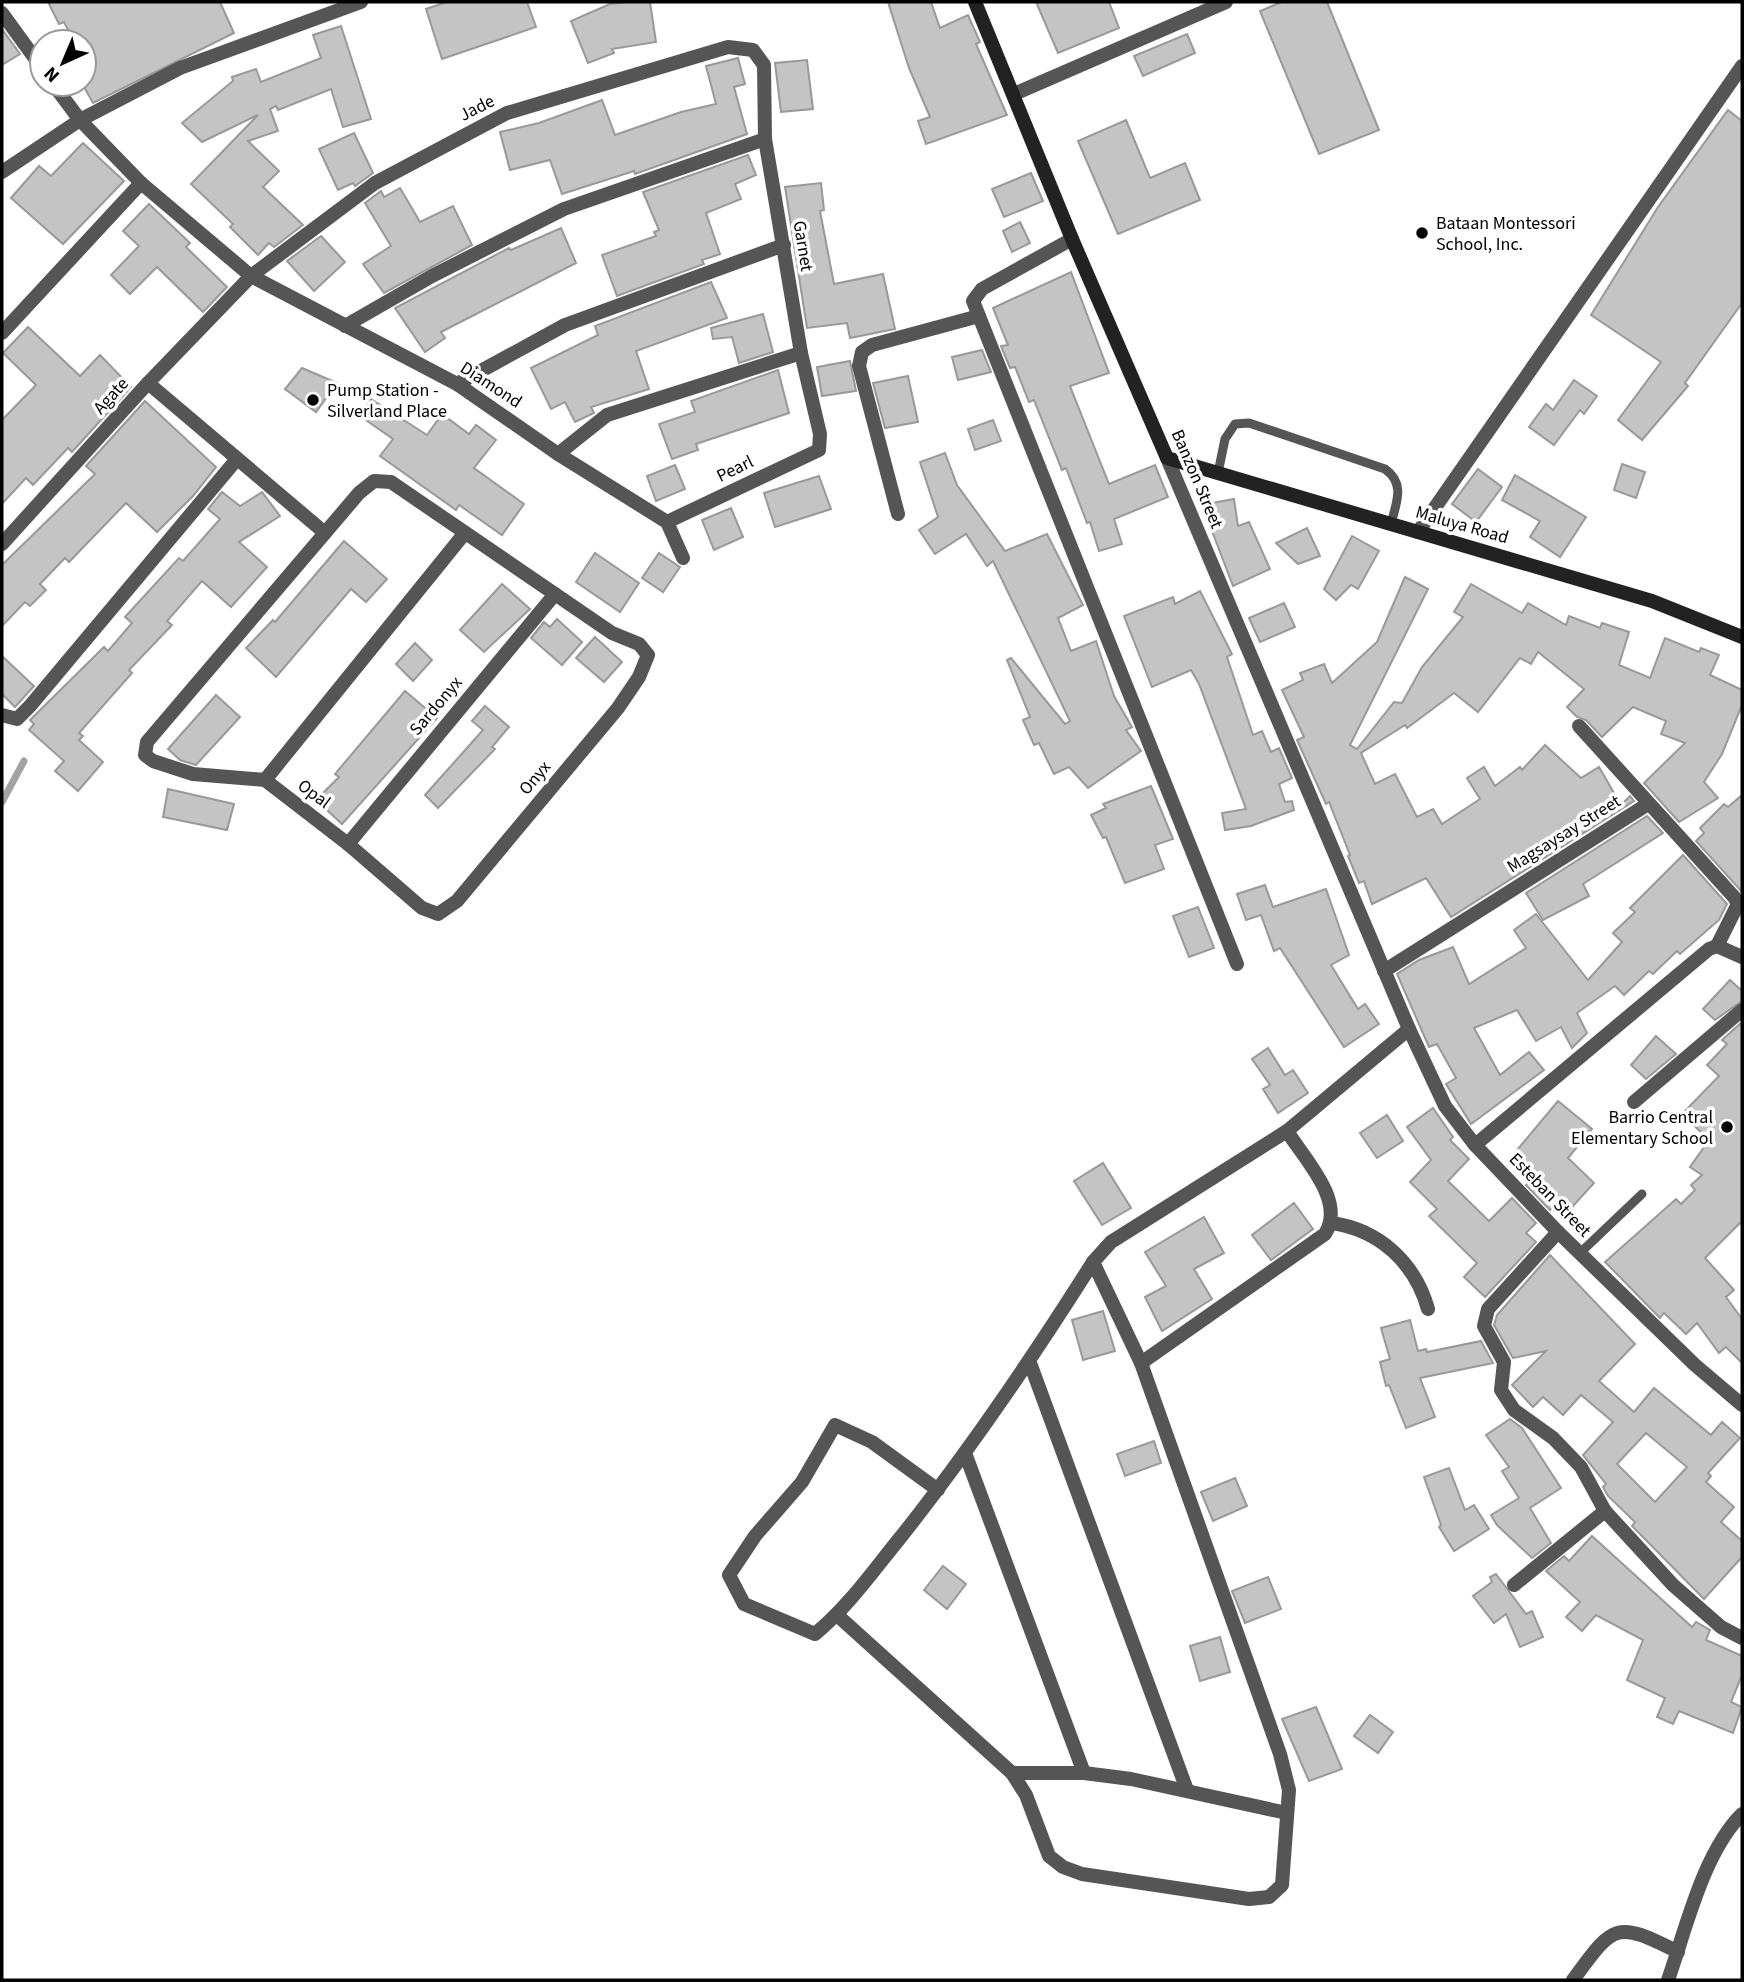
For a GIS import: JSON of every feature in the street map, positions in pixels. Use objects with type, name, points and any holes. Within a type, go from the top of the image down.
[{"type":"street","points":[[2,172],[80,120],[180,68],[361,2]]},
{"type":"street","name":"Banzon Street","points":[[975,2],[1072,239],[1384,971]]},
{"type":"street","points":[[1014,94],[1226,2]]},
{"type":"street","points":[[2,13],[28,49]]},
{"type":"street","name":"Jade","points":[[251,276],[375,183],[507,113],[728,47],[753,50]]},
{"type":"street","name":"Garnet","points":[[753,50],[764,65],[765,139],[800,353],[820,434],[820,450]]},
{"type":"street","points":[[1418,532],[1742,66]]},
{"type":"street","name":"Diamond","points":[[64,98],[80,120],[141,183],[251,276],[457,384],[558,454],[667,522]]},
{"type":"street","points":[[345,326],[432,276],[564,209],[765,139]]},
{"type":"street","points":[[2,333],[141,183]]},
{"type":"street","points":[[1072,239],[982,289],[973,301],[1237,964]]},
{"type":"street","points":[[457,384],[565,325],[784,245]]},
{"type":"street","name":"Agate","points":[[2,544],[148,383],[251,276]]},
{"type":"street","points":[[898,514],[859,366],[862,352],[872,345],[979,316]]},
{"type":"street","points":[[558,454],[607,415],[800,353]]},
{"type":"street","points":[[148,383],[326,533]]},
{"type":"street","name":"Pearl","points":[[667,522],[820,450]]},
{"type":"street","name":"Maluya Road","points":[[1167,458],[1652,601],[1742,637]]},
{"type":"street","points":[[2,715],[17,719],[30,706],[237,460]]},
{"type":"street","points":[[464,534],[265,780],[193,774],[153,761],[145,755],[148,742],[326,533],[374,481],[391,482],[555,594]]},
{"type":"street","points":[[667,522],[683,558]]},
{"type":"street","name":"Onyx","points":[[438,914],[457,901],[618,708],[639,677],[648,655],[639,644],[612,633],[555,594]]},
{"type":"street","name":"Sardonyx","points":[[348,844],[555,594]]},
{"type":"street","points":[[1579,726],[1648,804]]},
{"type":"street","name":"Opal","points":[[265,780],[348,844],[422,908],[438,914]]},
{"type":"street","name":"Magsaysay Street","points":[[1384,971],[1648,804],[1738,904],[1717,946]]},
{"type":"street","points":[[1475,1144],[1709,949],[1717,946],[1742,957]]},
{"type":"street","name":"Esteban Street","points":[[1384,971],[1445,1106],[1475,1144],[1580,1254],[1742,1405]]},
{"type":"street","points":[[1634,1102],[1742,1010]]},
{"type":"street","points":[[938,1490],[872,1442],[835,1425],[802,1482],[755,1536],[729,1575],[744,1604],[788,1625],[815,1634],[837,1615],[938,1490],[1030,1363],[1093,1262],[1111,1242],[1287,1131],[1409,1029]]},
{"type":"street","points":[[1141,1363],[1325,1234],[1332,1223],[1331,1202],[1287,1131]]},
{"type":"street","points":[[1332,1223],[1355,1226],[1370,1233],[1396,1252],[1415,1275],[1428,1309]]},
{"type":"street","points":[[1558,1232],[1488,1308],[1484,1326],[1504,1362],[1501,1390],[1514,1410],[1553,1438],[1581,1466],[1605,1511],[1672,1585],[1721,1627],[1742,1638]]},
{"type":"street","points":[[837,1615],[1012,1773],[1026,1795],[1049,1856],[1063,1867],[1082,1874],[1249,1899],[1269,1897],[1282,1885],[1289,1790],[1280,1754],[1141,1363],[1093,1262]]},
{"type":"street","points":[[1030,1363],[1187,1790]]},
{"type":"street","points":[[965,1453],[1084,1773]]},
{"type":"street","points":[[1514,1585],[1605,1511]]},
{"type":"street","points":[[1012,1773],[1084,1773],[1187,1790],[1287,1813]]},
{"type":"street","points":[[1668,1980],[1699,1890],[1730,1827],[1742,1814]]},
{"type":"street","points":[[1573,1980],[1601,1943],[1618,1931],[1638,1932],[1678,1952]]},
{"type":"lane","points":[[1218,473],[1229,430],[1235,424],[1249,423],[1385,469],[1396,478],[1400,488],[1391,524]]},
{"type":"lane","points":[[1580,1254],[1642,1194]]},
{"type":"building","points":[[48,2],[220,2],[234,33],[93,103],[90,98],[98,98],[98,28],[67,28],[64,22],[59,24]]},
{"type":"building","points":[[447,2],[527,2],[536,27],[442,59],[426,9]]},
{"type":"building","points":[[650,2],[656,42],[612,49],[614,53],[588,63],[571,21],[610,4]]},
{"type":"building","points":[[888,2],[931,2],[940,28],[968,15],[980,42],[976,44],[1007,115],[926,144],[918,121],[930,117],[909,68]]},
{"type":"building","points":[[1036,2],[1109,2],[1119,28],[1058,53]]},
{"type":"building","points":[[1282,2],[1327,2],[1379,130],[1319,154],[1260,11]]},
{"type":"building","points":[[341,26],[371,119],[343,127],[331,89],[278,110],[276,106],[270,109],[278,131],[248,141],[279,171],[263,187],[303,225],[274,247],[269,243],[258,255],[230,227],[233,224],[191,184],[258,115],[202,142],[182,123],[233,81],[232,77],[256,69],[261,82],[321,58],[313,35]]},
{"type":"building","points":[[2,29],[20,54],[2,65]]},
{"type":"building","points":[[1187,34],[1195,53],[1143,76],[1134,56]]},
{"type":"building","points":[[738,58],[745,84],[734,87],[747,134],[635,174],[634,171],[562,194],[550,160],[510,170],[500,132],[539,123],[602,100],[615,135],[681,112],[716,104],[706,66]]},
{"type":"building","points":[[807,60],[813,109],[781,112],[775,63]]},
{"type":"building","points":[[1728,110],[1742,121],[1742,303],[1685,383],[1688,386],[1642,440],[1618,420],[1661,362],[1591,315],[1658,207]]},
{"type":"building","points":[[1126,120],[1150,178],[1185,163],[1200,200],[1118,234],[1078,141]]},
{"type":"building","points":[[354,133],[373,173],[355,186],[353,183],[338,190],[319,149]]},
{"type":"building","points":[[83,143],[124,181],[63,244],[11,198],[39,166],[51,176]]},
{"type":"building","points":[[748,155],[756,175],[735,184],[741,199],[706,213],[720,254],[702,260],[704,264],[617,296],[602,255],[656,236],[654,232],[659,230],[643,192]]},
{"type":"building","points":[[1031,173],[1043,201],[1004,217],[992,189]]},
{"type":"building","points":[[821,183],[824,210],[820,211],[834,284],[883,274],[895,329],[850,338],[847,323],[807,328],[785,187]]},
{"type":"building","points":[[400,188],[420,222],[453,206],[472,245],[384,293],[363,264],[391,246],[365,203],[381,191],[384,197]]},
{"type":"building","points":[[149,204],[190,243],[186,247],[227,287],[203,312],[157,267],[130,294],[111,275],[139,246],[123,231]]},
{"type":"building","points":[[1020,222],[1030,243],[1012,252],[1003,231]]},
{"type":"building","points":[[561,228],[576,263],[441,332],[445,338],[425,352],[395,308],[509,248],[511,250]]},
{"type":"building","points":[[321,236],[345,262],[314,291],[287,261]]},
{"type":"building","points":[[1071,272],[1109,373],[1070,386],[1109,484],[1155,465],[1168,497],[1114,519],[1122,544],[1099,551],[1090,522],[1087,523],[1066,468],[1062,470],[1034,400],[1029,402],[1015,367],[1010,368],[1001,346],[1008,345],[993,308]]},
{"type":"building","points":[[711,282],[727,318],[636,351],[649,389],[591,407],[594,413],[575,422],[565,402],[551,409],[531,368],[598,335],[595,326]]},
{"type":"building","points":[[763,314],[773,352],[739,363],[732,337],[713,339],[711,328]]},
{"type":"building","points":[[28,327],[80,376],[100,355],[131,387],[72,452],[68,448],[33,485],[26,478],[2,504],[2,420],[36,385],[3,353]]},
{"type":"building","points":[[982,350],[991,372],[958,380],[952,357]]},
{"type":"building","points":[[850,361],[856,391],[822,396],[817,367]]},
{"type":"building","name":"Pump Station - Silverland Place","points":[[302,368],[337,383],[316,412],[285,389]]},
{"type":"building","points":[[778,370],[789,413],[696,444],[698,450],[672,459],[659,424],[695,412],[691,401]]},
{"type":"building","points":[[908,376],[918,422],[885,428],[873,383]]},
{"type":"building","points":[[1574,380],[1597,396],[1584,414],[1580,410],[1554,445],[1529,427],[1546,404],[1553,410]]},
{"type":"building","points":[[371,399],[427,435],[442,414],[469,434],[476,425],[496,440],[474,468],[524,504],[502,535],[459,505],[456,510],[380,456],[393,439],[360,416]]},
{"type":"building","points":[[145,401],[216,467],[193,496],[157,532],[126,503],[69,562],[65,558],[40,584],[46,590],[30,606],[25,602],[2,626],[2,565],[95,474],[86,466]]},
{"type":"building","points":[[993,420],[1001,441],[975,450],[968,429]]},
{"type":"building","points":[[945,453],[957,485],[1005,551],[1047,534],[1083,605],[1058,618],[1071,651],[1096,641],[1114,696],[1132,727],[1126,730],[1141,751],[1088,788],[1069,767],[1054,774],[1039,743],[1034,745],[1023,720],[1030,717],[1007,660],[1011,658],[1065,724],[1070,721],[993,561],[987,566],[966,534],[935,554],[919,530],[938,517],[920,462]]},
{"type":"building","points":[[1622,464],[1645,472],[1636,498],[1614,490]]},
{"type":"building","points":[[675,465],[685,489],[656,501],[647,476]]},
{"type":"building","points":[[1478,469],[1502,487],[1476,522],[1452,504]]},
{"type":"building","points":[[1515,475],[1586,517],[1560,557],[1530,537],[1540,521],[1502,500]]},
{"type":"building","points":[[819,476],[831,509],[775,527],[764,493]]},
{"type":"building","points":[[222,492],[240,506],[262,492],[280,516],[239,542],[267,567],[231,607],[202,581],[167,621],[172,625],[129,670],[132,673],[79,733],[83,736],[79,740],[103,762],[78,791],[55,771],[64,761],[29,730],[34,724],[30,720],[104,647],[108,651],[132,623],[125,617],[179,558],[183,561],[220,519],[208,509]]},
{"type":"building","points":[[1234,499],[1238,526],[1249,522],[1270,569],[1233,586],[1212,531],[1207,504]]},
{"type":"building","points":[[731,508],[743,537],[714,550],[702,520]]},
{"type":"building","points":[[1307,528],[1320,556],[1298,564],[1276,543]]},
{"type":"building","points":[[1352,536],[1379,551],[1358,589],[1351,585],[1336,600],[1324,589]]},
{"type":"building","points":[[344,541],[387,579],[366,602],[351,589],[276,677],[246,648],[273,620],[275,622]]},
{"type":"building","points":[[595,553],[639,583],[620,612],[576,582]]},
{"type":"building","points":[[659,553],[680,567],[663,592],[642,578]]},
{"type":"building","points":[[1405,577],[1428,589],[1350,745],[1357,749],[1394,702],[1402,703],[1422,667],[1463,617],[1454,612],[1471,584],[1522,613],[1528,603],[1566,625],[1569,616],[1600,628],[1602,623],[1629,632],[1619,665],[1650,678],[1665,638],[1699,652],[1701,648],[1719,655],[1710,675],[1742,690],[1742,705],[1722,754],[1704,782],[1718,798],[1679,822],[1644,783],[1685,743],[1661,734],[1666,721],[1633,707],[1602,737],[1586,720],[1577,717],[1567,707],[1584,689],[1538,652],[1531,664],[1520,658],[1478,712],[1454,693],[1407,728],[1405,725],[1361,753],[1375,784],[1395,774],[1417,817],[1433,809],[1442,824],[1480,799],[1467,778],[1484,767],[1495,786],[1520,767],[1522,770],[1545,745],[1581,778],[1599,767],[1621,805],[1630,796],[1634,801],[1451,917],[1426,878],[1372,904],[1364,881],[1359,883],[1329,802],[1326,804],[1297,740],[1304,737],[1282,690],[1303,680],[1300,673],[1324,664],[1332,683],[1377,642]]},
{"type":"building","points":[[502,584],[530,609],[484,652],[460,630]]},
{"type":"building","points":[[1200,591],[1232,654],[1227,657],[1253,735],[1262,731],[1271,752],[1279,748],[1292,778],[1279,784],[1285,802],[1292,801],[1294,810],[1251,826],[1225,830],[1222,813],[1246,809],[1199,684],[1191,670],[1152,687],[1124,616],[1173,597],[1175,604]]},
{"type":"building","points":[[1284,603],[1295,627],[1260,642],[1249,618]]},
{"type":"building","points":[[557,619],[582,642],[562,665],[531,638],[544,622],[550,627]]},
{"type":"building","points":[[595,637],[622,662],[604,682],[576,658]]},
{"type":"building","points":[[415,643],[432,660],[413,681],[396,664]]},
{"type":"building","points":[[2,656],[34,686],[15,707],[2,694]]},
{"type":"building","points":[[405,691],[437,718],[342,824],[316,800],[339,777],[335,774]]},
{"type":"building","points":[[216,695],[240,717],[196,765],[180,760],[168,749]]},
{"type":"building","points":[[485,706],[509,727],[492,747],[495,749],[438,808],[425,795],[483,730],[472,721]]},
{"type":"building","points":[[1151,786],[1173,839],[1155,845],[1164,869],[1125,883],[1106,837],[1103,838],[1091,815],[1106,808],[1103,804]]},
{"type":"building","points":[[168,789],[234,804],[227,830],[163,817]]},
{"type":"building","points":[[1742,795],[1742,892],[1696,841],[1704,833],[1700,828],[1724,804],[1728,807]]},
{"type":"building","points":[[1647,816],[1663,833],[1583,884],[1589,896],[1543,920],[1526,893]]},
{"type":"building","points":[[1683,855],[1727,904],[1719,920],[1680,954],[1677,951],[1653,974],[1649,971],[1624,995],[1615,986],[1577,1013],[1587,1033],[1572,1048],[1561,1027],[1536,1041],[1517,1010],[1474,1028],[1500,1075],[1529,1052],[1544,1070],[1471,1124],[1446,1084],[1456,1078],[1437,1044],[1429,1047],[1397,974],[1419,960],[1453,947],[1469,984],[1526,948],[1514,930],[1536,914],[1588,980],[1622,942],[1613,933],[1635,912],[1630,908]]},
{"type":"building","points":[[1265,885],[1273,907],[1326,889],[1349,955],[1331,965],[1358,1009],[1365,1004],[1379,1024],[1344,1047],[1280,948],[1274,951],[1261,915],[1246,920],[1237,894]]},
{"type":"building","points":[[1198,907],[1214,948],[1189,957],[1173,916]]},
{"type":"building","points":[[1730,980],[1742,991],[1742,1001],[1715,1020],[1703,1009]]},
{"type":"building","points":[[1742,1022],[1742,1221],[1705,1258],[1734,1290],[1726,1297],[1742,1319],[1742,1363],[1726,1347],[1719,1353],[1697,1323],[1686,1334],[1664,1313],[1660,1318],[1605,1262],[1676,1199],[1681,1204],[1695,1190],[1691,1185],[1702,1175],[1690,1167],[1709,1140],[1682,1114],[1719,1076],[1707,1065],[1727,1044],[1722,1040]]},
{"type":"building","points":[[1656,1036],[1676,1054],[1646,1079],[1631,1065]]},
{"type":"building","points":[[1268,1048],[1285,1075],[1293,1070],[1308,1093],[1278,1113],[1263,1089],[1270,1085],[1252,1059]]},
{"type":"building","points":[[1558,1101],[1592,1129],[1568,1158],[1594,1183],[1563,1217],[1553,1207],[1550,1210],[1526,1185],[1530,1181],[1508,1161]]},
{"type":"building","points":[[1433,1108],[1453,1137],[1450,1140],[1469,1159],[1448,1181],[1489,1221],[1512,1198],[1536,1223],[1526,1233],[1536,1242],[1485,1297],[1464,1277],[1477,1263],[1429,1216],[1437,1209],[1410,1182],[1431,1160],[1407,1127]]},
{"type":"building","points":[[1387,1115],[1403,1141],[1377,1158],[1360,1133]]},
{"type":"building","points":[[1103,1163],[1131,1208],[1102,1225],[1074,1181]]},
{"type":"building","points":[[1294,1203],[1313,1229],[1271,1260],[1252,1235]]},
{"type":"building","points":[[1204,1217],[1224,1253],[1194,1269],[1212,1299],[1162,1331],[1145,1297],[1166,1286],[1145,1252]]},
{"type":"building","points":[[1550,1255],[1635,1344],[1599,1381],[1634,1412],[1654,1388],[1711,1435],[1722,1422],[1740,1438],[1708,1473],[1711,1476],[1706,1482],[1734,1507],[1721,1522],[1742,1541],[1742,1557],[1704,1599],[1632,1526],[1635,1522],[1608,1496],[1603,1487],[1606,1484],[1583,1455],[1613,1422],[1581,1395],[1563,1415],[1543,1397],[1533,1407],[1512,1385],[1546,1351],[1513,1358],[1494,1325],[1497,1315]],"holes":[[[1646,1433],[1687,1467],[1655,1502],[1617,1464]]]},
{"type":"building","points":[[1103,1311],[1115,1351],[1083,1360],[1072,1320]]},
{"type":"building","points":[[1410,1320],[1418,1351],[1426,1349],[1427,1352],[1481,1341],[1493,1363],[1420,1378],[1435,1417],[1406,1428],[1389,1385],[1386,1386],[1380,1362],[1390,1359],[1381,1328]]},
{"type":"building","points":[[1510,1419],[1522,1428],[1561,1488],[1530,1508],[1551,1543],[1532,1558],[1497,1525],[1491,1515],[1519,1498],[1502,1471],[1509,1467],[1486,1435]]},
{"type":"building","points":[[1154,1441],[1161,1463],[1125,1476],[1117,1454]]},
{"type":"building","points":[[1449,1468],[1465,1510],[1474,1505],[1489,1529],[1454,1551],[1439,1527],[1441,1525],[1424,1477]]},
{"type":"building","points":[[1235,1478],[1247,1506],[1213,1521],[1201,1492]]},
{"type":"building","points":[[1592,1536],[1692,1627],[1696,1622],[1710,1630],[1706,1640],[1742,1656],[1742,1675],[1731,1702],[1742,1707],[1733,1733],[1679,1711],[1673,1724],[1657,1717],[1665,1698],[1627,1680],[1643,1640],[1596,1615],[1582,1631],[1566,1617],[1580,1602],[1546,1571],[1564,1556],[1569,1561]]},
{"type":"building","points":[[943,1566],[966,1584],[947,1609],[924,1590]]},
{"type":"building","points":[[1496,1574],[1526,1614],[1532,1611],[1543,1637],[1520,1647],[1506,1614],[1494,1623],[1473,1596],[1492,1582],[1490,1577]]},
{"type":"building","points":[[1268,1577],[1281,1609],[1245,1623],[1232,1591]]},
{"type":"building","points":[[1220,1637],[1230,1672],[1200,1681],[1190,1646]]},
{"type":"building","points":[[1316,1707],[1342,1769],[1309,1781],[1282,1719]]},
{"type":"building","points":[[1370,1715],[1393,1732],[1378,1753],[1354,1736]]},
{"type":"waterway","points":[[2,802],[24,761]]},
{"type":"place","name":"Bataan Montessori School, Inc.","points":[[1422,233]]},
{"type":"place","name":"Pump Station - Silverland Place","points":[[313,400]]},
{"type":"place","name":"Barrio Central Elementary School","points":[[1727,1127]]}]
